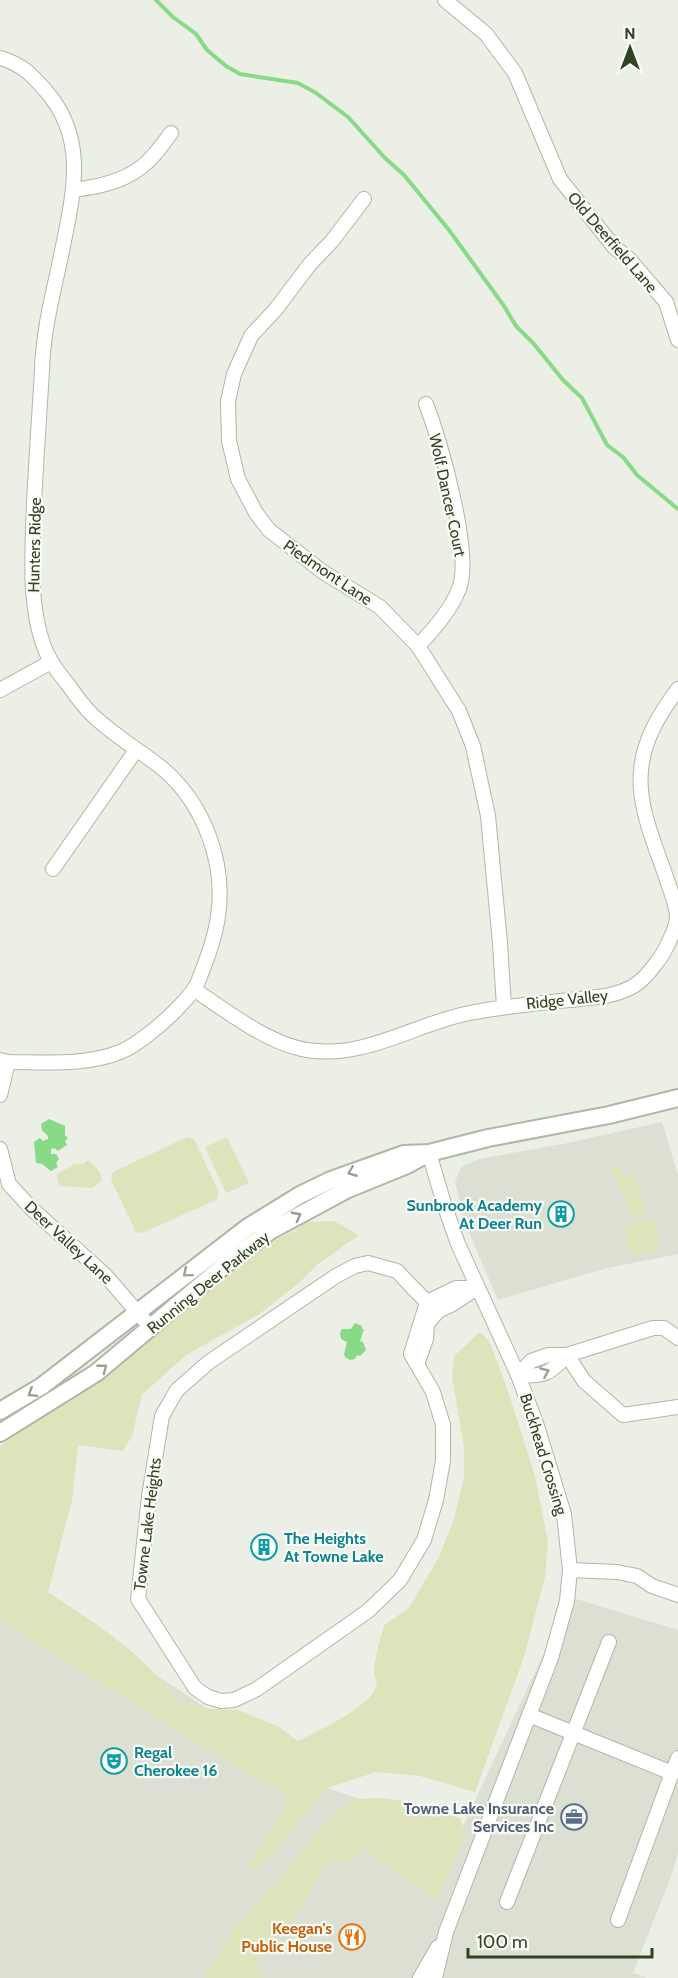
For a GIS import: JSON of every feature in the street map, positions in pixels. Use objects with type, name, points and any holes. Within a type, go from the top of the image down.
[{"type":"street","name":"Old Deerfield Lane","points":[[445,0],[486,34],[515,73],[560,179],[614,247],[629,259],[666,302],[678,340]]},
{"type":"street","name":"Hunters Ridge","points":[[2,58],[20,65],[33,76],[57,106],[72,139],[75,163],[74,190],[44,341],[35,480],[32,589],[35,616],[43,645],[51,662],[95,718],[163,770],[186,794],[201,816],[216,862],[219,914],[214,938],[195,990],[164,1023],[122,1052],[61,1063],[4,1061]]},
{"type":"street","points":[[74,190],[93,188],[141,168],[171,133]]},
{"type":"street","name":"Piedmont Lane","points":[[364,199],[276,309],[251,336],[234,374],[228,401],[229,441],[238,479],[256,513],[269,530],[323,572],[381,607],[418,646],[459,711],[473,747],[488,816],[504,1007]]},
{"type":"street","name":"Wolf Dancer Court","points":[[418,646],[431,632],[460,589],[463,569],[463,553],[441,449],[426,404]]},
{"type":"street","points":[[0,690],[51,662]]},
{"type":"street","name":"Ridge Valley","points":[[195,990],[276,1041],[306,1050],[323,1051],[360,1049],[428,1024],[494,1008],[606,996],[640,983],[663,955],[678,918],[648,824],[640,770],[654,725],[661,711],[678,689]]},
{"type":"street","points":[[53,869],[136,750]]},
{"type":"street","points":[[0,1095],[4,1061]]},
{"type":"street","name":"Running Deer Parkway","points":[[0,1411],[42,1386],[248,1227],[300,1195],[331,1180],[404,1154],[429,1153],[488,1138],[609,1115],[678,1098]]},
{"type":"street","name":"Deer Valley Lane","points":[[0,1149],[4,1186],[106,1276],[151,1328]]},
{"type":"street","name":"Running Deer Parkway","points":[[0,1432],[96,1373],[231,1259],[270,1231],[348,1190],[429,1153]]},
{"type":"street","name":"Buckhead Crossing","points":[[429,1153],[451,1226],[477,1288],[518,1374],[537,1426],[559,1495],[565,1523],[570,1570],[567,1601],[556,1641],[446,1932],[435,1978]]},
{"type":"street","name":"Towne Lake Heights","points":[[368,1263],[397,1271],[432,1307],[411,1354],[434,1392],[443,1425],[443,1461],[436,1500],[424,1540],[400,1580],[368,1611],[257,1689],[234,1700],[221,1701],[208,1697],[195,1688],[138,1599],[149,1496],[162,1416],[177,1390],[209,1362],[336,1276],[355,1266],[368,1263]]},
{"type":"street","points":[[432,1307],[456,1288],[477,1288]]},
{"type":"street","points":[[518,1374],[531,1361],[548,1355],[567,1355],[653,1328],[664,1328],[678,1338]]},
{"type":"street","points":[[567,1355],[584,1381],[622,1415],[678,1407]]},
{"type":"street","points":[[570,1570],[616,1572],[637,1576],[652,1586],[678,1595]]},
{"type":"street","points":[[507,1902],[609,1642]]},
{"type":"street","points":[[529,1715],[672,1773]]},
{"type":"street","points":[[618,1920],[678,1758]]},
{"type":"street","name":"Buckhead Crossing","points":[[420,1978],[446,1932]]},
{"type":"shaded area","points":[[49,1119],[65,1126],[65,1135],[68,1138],[65,1141],[67,1145],[58,1151],[51,1149],[51,1154],[56,1154],[59,1159],[56,1163],[58,1167],[51,1171],[42,1164],[36,1163],[34,1142],[40,1138],[43,1141],[48,1139],[41,1124]]},
{"type":"shaded area","points":[[662,1122],[678,1175],[678,1254],[607,1268],[498,1300],[465,1223],[455,1182],[461,1167],[479,1159],[563,1144]]},
{"type":"shaded area","points":[[187,1137],[194,1139],[219,1192],[216,1200],[142,1233],[136,1232],[111,1180],[113,1172]]},
{"type":"shaded area","points":[[227,1137],[249,1183],[226,1193],[205,1147]]},
{"type":"shaded area","points":[[88,1160],[100,1172],[101,1182],[92,1188],[60,1186],[56,1175],[74,1164],[83,1164]]},
{"type":"shaded area","points":[[620,1166],[624,1175],[632,1172],[648,1211],[632,1218],[617,1179],[614,1180],[610,1170]]},
{"type":"shaded area","points":[[653,1218],[660,1250],[630,1256],[624,1229],[626,1224]]},
{"type":"shaded area","points":[[334,1221],[359,1235],[317,1265],[299,1283],[258,1315],[186,1355],[142,1395],[132,1436],[123,1451],[78,1445],[72,1500],[48,1592],[136,1655],[166,1686],[177,1703],[214,1709],[239,1710],[279,1727],[298,1741],[341,1718],[362,1704],[375,1689],[377,1684],[374,1666],[384,1625],[409,1608],[439,1557],[454,1519],[464,1478],[464,1447],[452,1376],[454,1356],[480,1332],[489,1341],[507,1388],[535,1476],[548,1542],[545,1577],[524,1657],[475,1792],[420,1776],[376,1772],[327,1788],[282,1844],[258,1869],[247,1868],[286,1806],[283,1791],[248,1774],[0,1621],[0,1446],[170,1324],[235,1260],[294,1231],[307,1222]]},
{"type":"shaded area","points":[[355,1323],[364,1329],[360,1341],[363,1342],[366,1350],[360,1356],[357,1355],[355,1359],[350,1360],[345,1357],[347,1342],[341,1339],[340,1333],[342,1329],[351,1329]]},
{"type":"shaded area","points":[[0,1572],[327,1788],[460,1833],[570,1597],[678,1630],[678,1853],[633,1973],[648,1978],[0,1978]]},
{"type":"shaded area","points":[[382,1798],[408,1802],[460,1818],[463,1826],[461,1829],[465,1836],[437,1900],[362,1848],[356,1858],[350,1862],[330,1862],[324,1867],[303,1907],[254,1962],[266,1978],[204,1978],[233,1929],[333,1815],[355,1799]]},
{"type":"waterway","points":[[156,0],[173,17],[196,34],[207,50],[226,66],[240,74],[298,83],[316,93],[348,117],[385,158],[404,175],[449,230],[516,326],[563,380],[582,398],[607,445],[623,457],[637,475],[678,509]]},
{"type":"place","name":"Sunbrook Academy At Deer Run","points":[[561,1214]]},
{"type":"place","name":"The Heights At Towne Lake","points":[[264,1547]]},
{"type":"place","name":"Regal Cherokee 16","points":[[114,1761]]},
{"type":"place","name":"Towne Lake Insurance Services Inc","points":[[574,1817]]},
{"type":"place","name":"Keegan's Public House","points":[[352,1937]]}]
